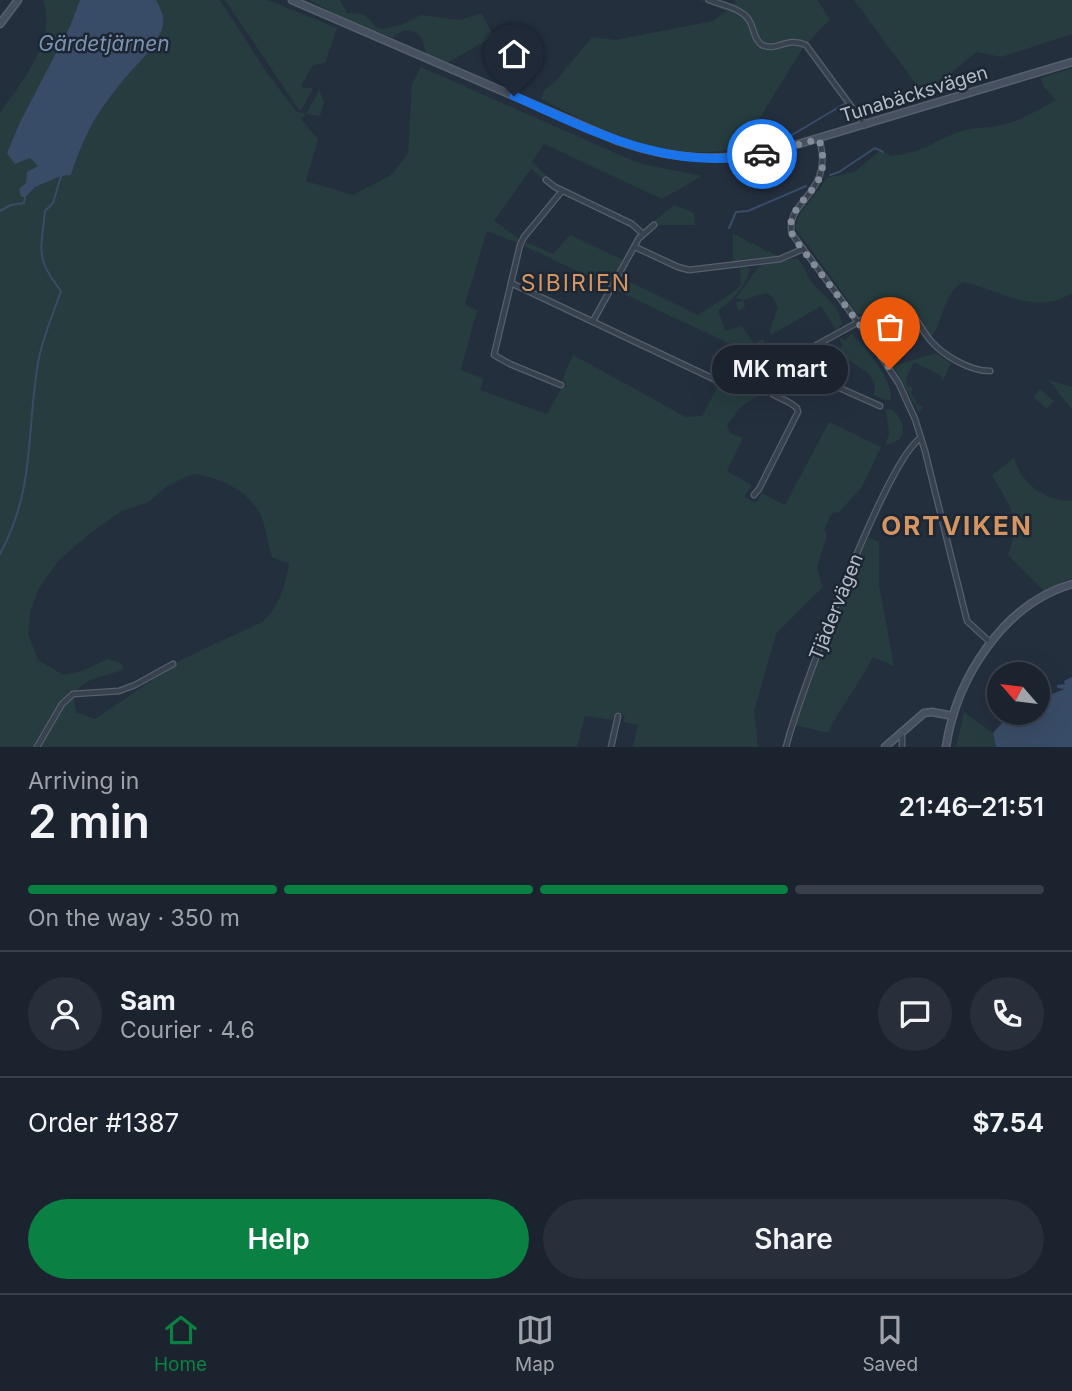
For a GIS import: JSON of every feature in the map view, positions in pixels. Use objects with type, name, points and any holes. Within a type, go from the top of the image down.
[{"type":"street","points":[[0,24],[18,0]]},
{"type":"street","name":"Tunabäcksvägen","points":[[292,0],[595,132],[652,152],[699,159],[732,158],[775,151],[1072,62]]},
{"type":"street","points":[[709,0],[745,16],[757,40],[766,46],[774,47],[790,41],[806,46],[865,125]]},
{"type":"street","points":[[819,139],[822,171],[813,189],[793,214],[790,224],[792,234],[857,321],[899,384],[922,438],[966,616],[971,626],[991,643]]},
{"type":"street","points":[[546,180],[562,191],[632,224],[643,233]]},
{"type":"street","points":[[561,385],[494,355],[510,283],[524,237],[562,191]]},
{"type":"street","points":[[593,321],[643,233],[654,225]]},
{"type":"street","points":[[635,247],[689,270],[780,259],[803,249]]},
{"type":"street","points":[[510,283],[716,380],[744,382],[758,377],[892,303],[907,308],[932,342],[944,353],[968,366],[990,371]]},
{"type":"street","points":[[795,356],[799,367],[806,373],[880,406]]},
{"type":"street","points":[[754,495],[797,412],[797,408],[792,404],[766,391],[758,377]]},
{"type":"street","name":"Tjädervägen","points":[[786,747],[803,691],[860,549],[900,464],[910,448],[922,438]]},
{"type":"street","points":[[946,747],[953,716],[967,681],[991,643],[1015,615],[1046,593],[1072,584]]},
{"type":"street","points":[[37,747],[57,712],[73,694],[119,691],[173,664]]},
{"type":"street","points":[[885,747],[924,713],[953,716]]},
{"type":"street","points":[[611,747],[618,716]]},
{"type":"street","points":[[902,732],[902,747]]},
{"type":"green space","points":[[43,0],[80,0],[70,26],[19,124],[7,153],[30,158],[39,166],[26,183],[21,197],[26,198],[35,187],[61,176],[71,175],[84,140],[101,109],[157,39],[162,19],[156,0],[220,0],[267,73],[296,111],[306,114],[301,119],[318,139],[306,181],[353,195],[390,176],[408,154],[412,84],[421,67],[642,164],[702,176],[662,199],[544,144],[532,162],[547,176],[544,180],[531,169],[494,221],[520,239],[518,243],[487,231],[465,304],[477,310],[461,370],[484,379],[480,390],[547,414],[561,389],[566,386],[566,382],[562,380],[573,355],[686,417],[702,416],[719,384],[757,384],[763,393],[742,406],[727,425],[730,433],[743,438],[727,471],[752,485],[744,497],[756,503],[762,493],[785,505],[829,422],[881,447],[862,487],[839,512],[832,513],[824,530],[827,535],[817,568],[823,587],[776,634],[754,711],[758,747],[633,747],[638,725],[623,722],[625,716],[617,711],[612,720],[585,716],[577,747],[0,747],[0,113],[35,60],[46,30]],"holes":[[[193,474],[233,487],[257,509],[272,557],[289,564],[277,602],[262,622],[185,658],[95,719],[76,712],[74,701],[81,686],[124,669],[121,663],[107,659],[82,671],[63,675],[38,660],[28,634],[31,609],[39,588],[59,560],[89,534],[122,511],[147,503],[169,485]]]},
{"type":"green space","points":[[225,0],[268,0],[337,28],[325,63],[313,65],[302,84],[303,88],[313,88],[302,109],[299,110]]},
{"type":"green space","points":[[309,0],[340,0],[347,13],[364,14],[377,28],[382,29],[401,25],[421,15],[460,20],[481,13],[494,36],[447,63],[427,55],[421,38],[413,31],[403,31],[393,38],[345,19]]},
{"type":"green space","points":[[700,0],[728,9],[736,2],[734,0],[817,0],[830,19],[803,48],[741,148],[687,152],[661,148],[613,133],[541,99],[544,90],[555,82],[592,37],[615,40],[713,21],[726,11]]},
{"type":"green space","points":[[854,0],[1072,0],[1072,34],[1001,57],[977,52],[922,92]]},
{"type":"green space","points":[[1072,68],[1072,293],[1058,300],[1030,302],[963,282],[951,293],[931,337],[913,311],[901,302],[886,303],[860,315],[855,311],[795,228],[800,215],[826,178],[854,172],[881,150],[891,156],[902,154],[962,131],[1001,125],[1019,119],[1056,100],[1044,87],[1041,78]]},
{"type":"green space","points":[[319,90],[324,102],[320,116],[306,114]]},
{"type":"green space","points":[[674,205],[694,213],[695,225],[658,225],[654,221]]},
{"type":"green space","points":[[733,234],[779,257],[733,262]]},
{"type":"green space","points":[[570,235],[623,260],[609,286],[524,246],[526,242],[553,254]]},
{"type":"green space","points":[[797,258],[813,284],[837,311],[842,324],[836,330],[821,306],[771,335],[770,330],[778,307],[773,297],[766,293],[743,300],[736,298],[759,266]]},
{"type":"green space","points":[[740,267],[750,268],[746,280],[733,298],[718,310],[725,331],[742,326],[754,344],[763,339],[777,363],[748,378],[757,357],[614,289],[620,277],[698,315],[735,291],[741,284]]},
{"type":"green space","points":[[743,300],[745,308],[738,310],[736,303]]},
{"type":"green space","points":[[895,308],[905,312],[914,327],[891,342],[893,345],[885,350],[869,329],[869,323]]},
{"type":"green space","points":[[851,334],[864,346],[883,374],[891,392],[891,400],[874,395],[875,384],[869,374],[838,353],[842,345],[839,337],[845,340]]},
{"type":"green space","points":[[936,353],[951,363],[943,381],[940,375],[914,362],[906,378],[907,385],[913,389],[911,393],[916,404],[923,407],[919,412],[893,366]]},
{"type":"green space","points":[[1049,380],[1072,387],[1072,410]]},
{"type":"green space","points":[[1040,389],[1054,401],[1047,409],[1033,397]]},
{"type":"green space","points":[[892,409],[901,420],[903,431],[898,440],[885,445],[889,434],[886,410]]},
{"type":"green space","points":[[1014,458],[1022,476],[1036,489],[1052,498],[1072,501],[1072,578],[1044,591],[1008,555],[1014,522],[1009,505],[992,475]]},
{"type":"green space","points":[[868,537],[879,542],[879,585],[894,666],[873,657],[828,733],[794,725],[824,643]]},
{"type":"green space","points":[[964,712],[993,733],[996,747],[956,747]]},
{"type":"water","name":"Gärdetjärnen","points":[[80,0],[156,0],[163,16],[162,27],[152,47],[95,119],[71,175],[61,176],[35,187],[25,198],[21,196],[19,189],[26,183],[27,172],[38,166],[30,158],[15,164],[7,153],[19,124],[70,26]]},
{"type":"water","points":[[1072,677],[1072,747],[996,747],[993,733],[1000,725],[1050,725],[1050,695],[1065,689],[1057,688],[1057,685],[1065,684],[1064,681]]},
{"type":"waterway","points":[[767,144],[787,138],[844,104]]},
{"type":"waterway","points":[[830,175],[875,148],[883,152]]},
{"type":"waterway","points":[[0,554],[25,483],[38,363],[61,291],[43,262],[41,245],[45,211],[53,203],[61,176]]},
{"type":"waterway","points":[[729,228],[736,212],[748,211],[806,186]]},
{"type":"waterway","points":[[0,211],[11,205],[24,203],[25,198]]},
{"type":"way so far","points":[[762,154],[819,139],[823,163],[820,178],[793,214],[790,229],[890,369]]},
{"type":"place","name":"MK mart","points":[[890,369]]},
{"type":"district","name":"SIBIRIEN","points":[[576,283]]},
{"type":"district","name":"ORTVIKEN","points":[[957,525]]},
{"type":"route","points":[[514,96],[618,141],[652,152],[699,159],[762,154]]}]
